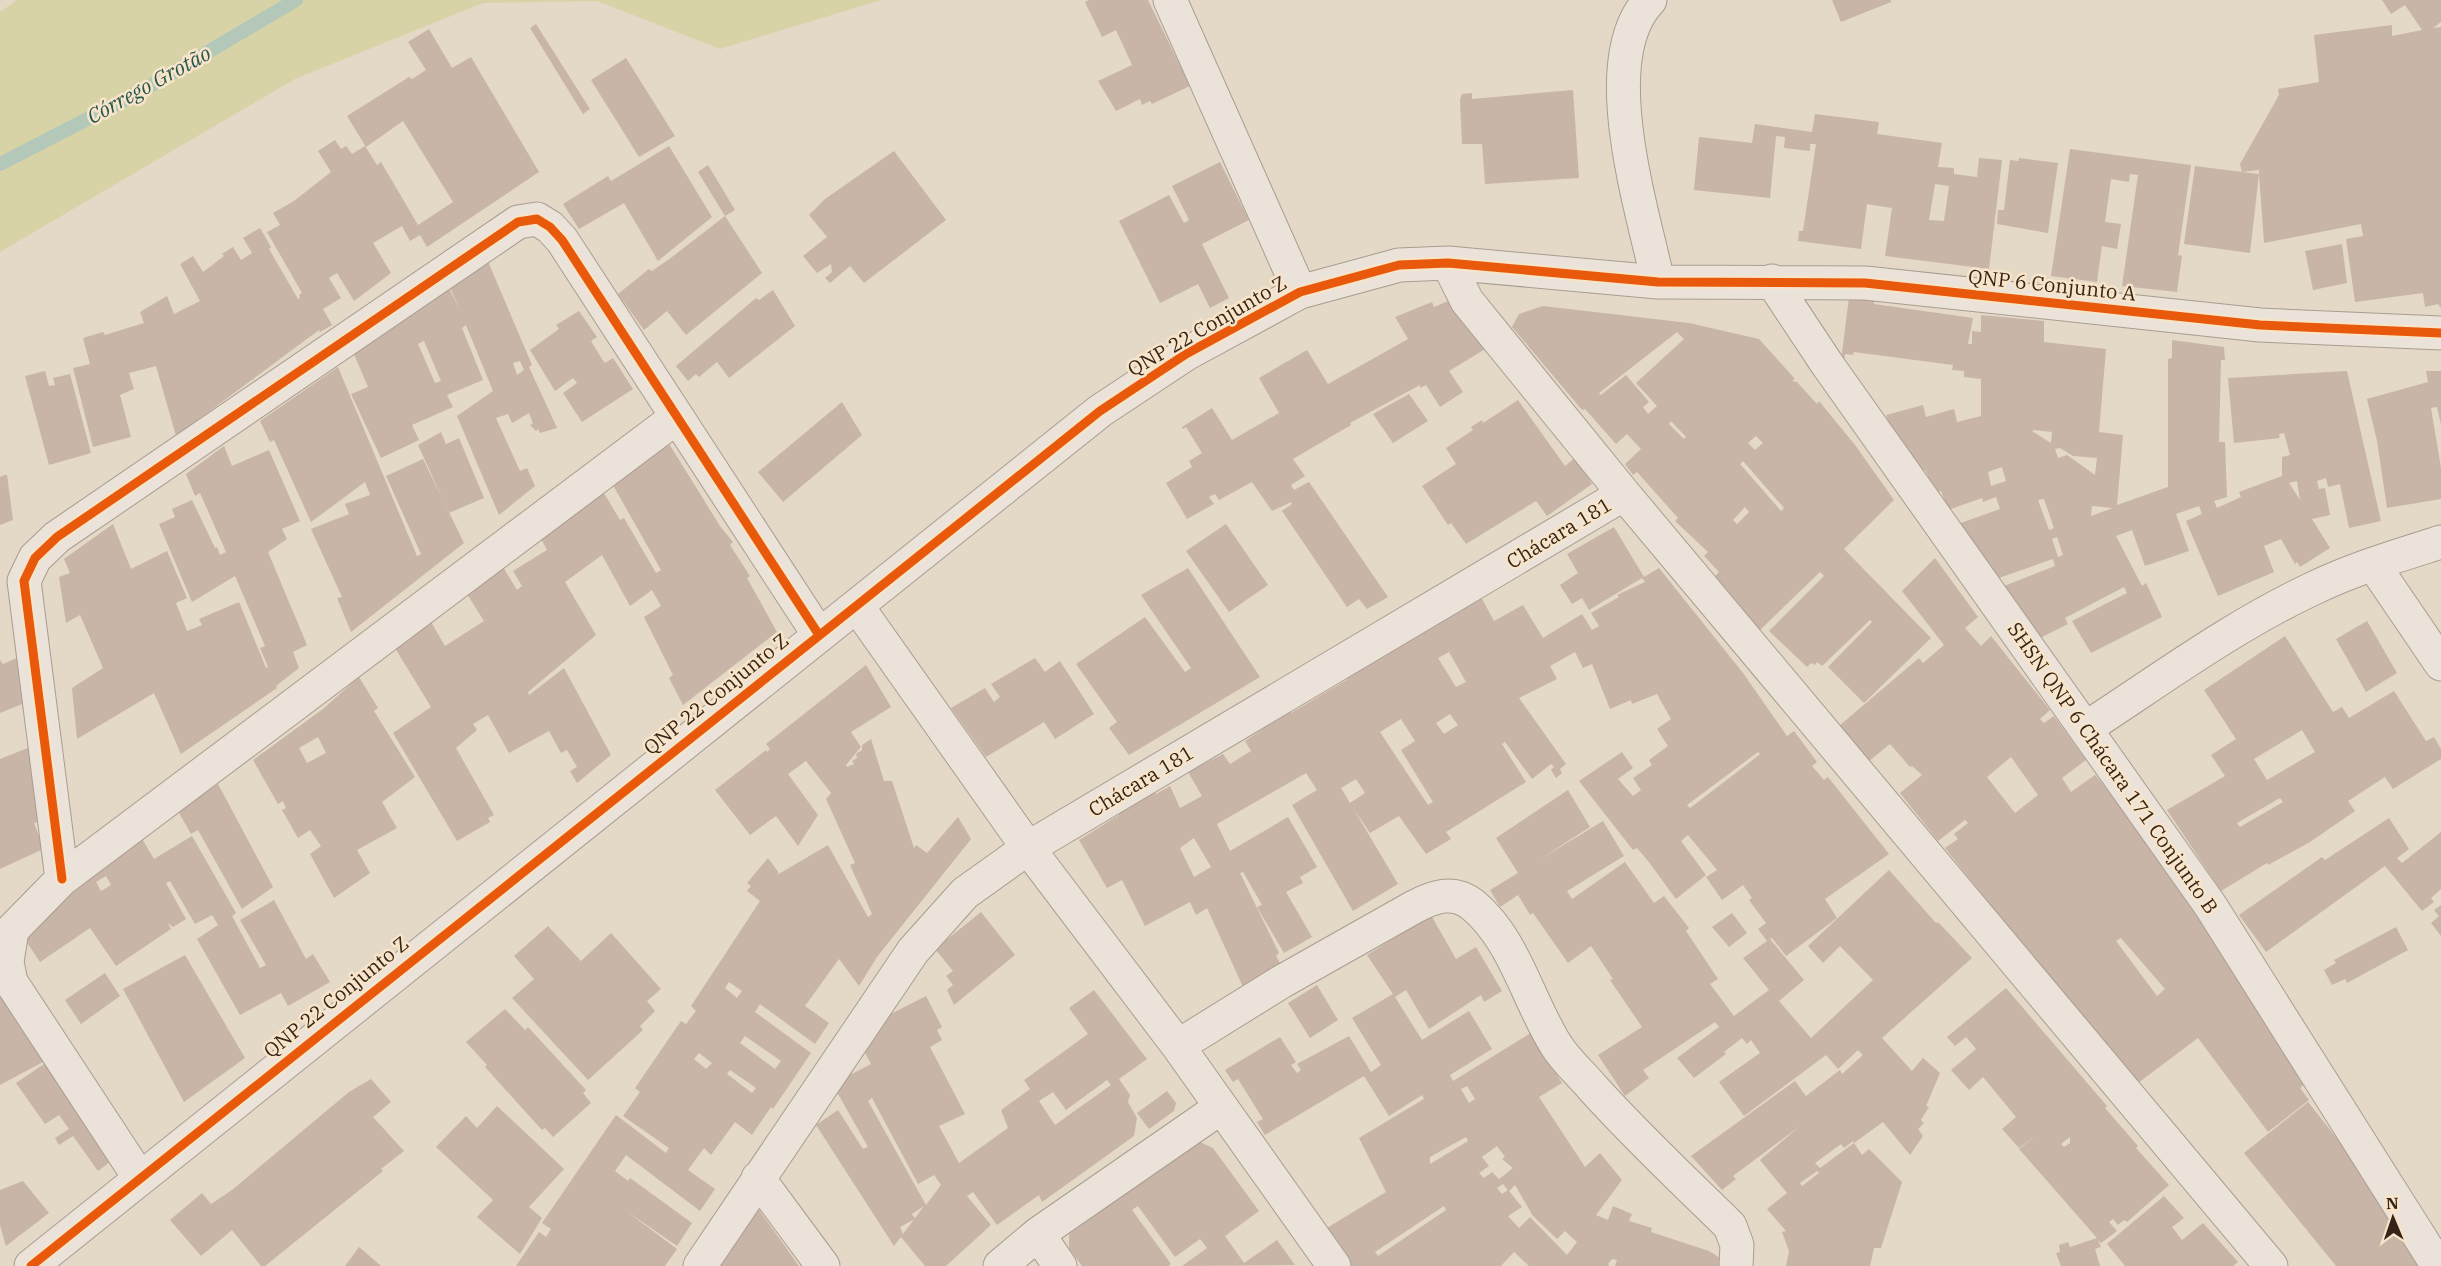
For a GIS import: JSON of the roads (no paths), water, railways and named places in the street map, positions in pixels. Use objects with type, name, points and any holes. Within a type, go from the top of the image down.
[{"type":"street","points":[[1170,0],[1300,292]]},
{"type":"street","points":[[1650,0],[1638,12],[1622,66],[1624,120],[1658,282]]},
{"type":"street","points":[[62,879],[24,581],[35,558],[57,537],[518,222],[537,219],[550,227],[562,240],[819,635]]},
{"type":"street","points":[[1448,263],[1467,301],[1624,494],[2271,1266]]},
{"type":"street","name":"QNP 22 Conjunto Z","points":[[42,1262],[139,1177],[1100,411],[1186,354],[1300,292],[1400,265],[1448,263],[1658,282]]},
{"type":"street","name":"SHSN QNP 6 Chácara 171 Conjunto B","points":[[1772,281],[1827,364],[2210,905],[2438,1266]]},
{"type":"street","name":"QNP 6 Conjunto A","points":[[1658,282],[1865,283],[2260,325],[2441,333]]},
{"type":"street","points":[[139,1177],[11,982],[7,962],[12,930],[62,879],[677,417]]},
{"type":"street","name":"Chácara 181","points":[[700,1266],[913,951],[965,893],[1028,848],[1624,494]]},
{"type":"street","points":[[2086,728],[2253,621],[2312,589],[2373,564],[2441,542]]},
{"type":"street","points":[[2373,564],[2441,664]]},
{"type":"street","points":[[857,606],[1028,848],[1178,1046],[1334,1266]]},
{"type":"street","points":[[1178,1046],[1281,982],[1436,896],[1454,896],[1471,904],[1493,926],[1529,987],[1556,1046],[1611,1108],[1730,1226],[1737,1245],[1736,1266]]},
{"type":"street","points":[[1000,1266],[1038,1234],[1220,1108]]},
{"type":"street","points":[[758,1178],[823,1266]]},
{"type":"street","points":[[1038,1234],[1060,1266]]},
{"type":"waterway","name":"Córrego Grotão","points":[[0,164],[138,93],[296,0]]}]
